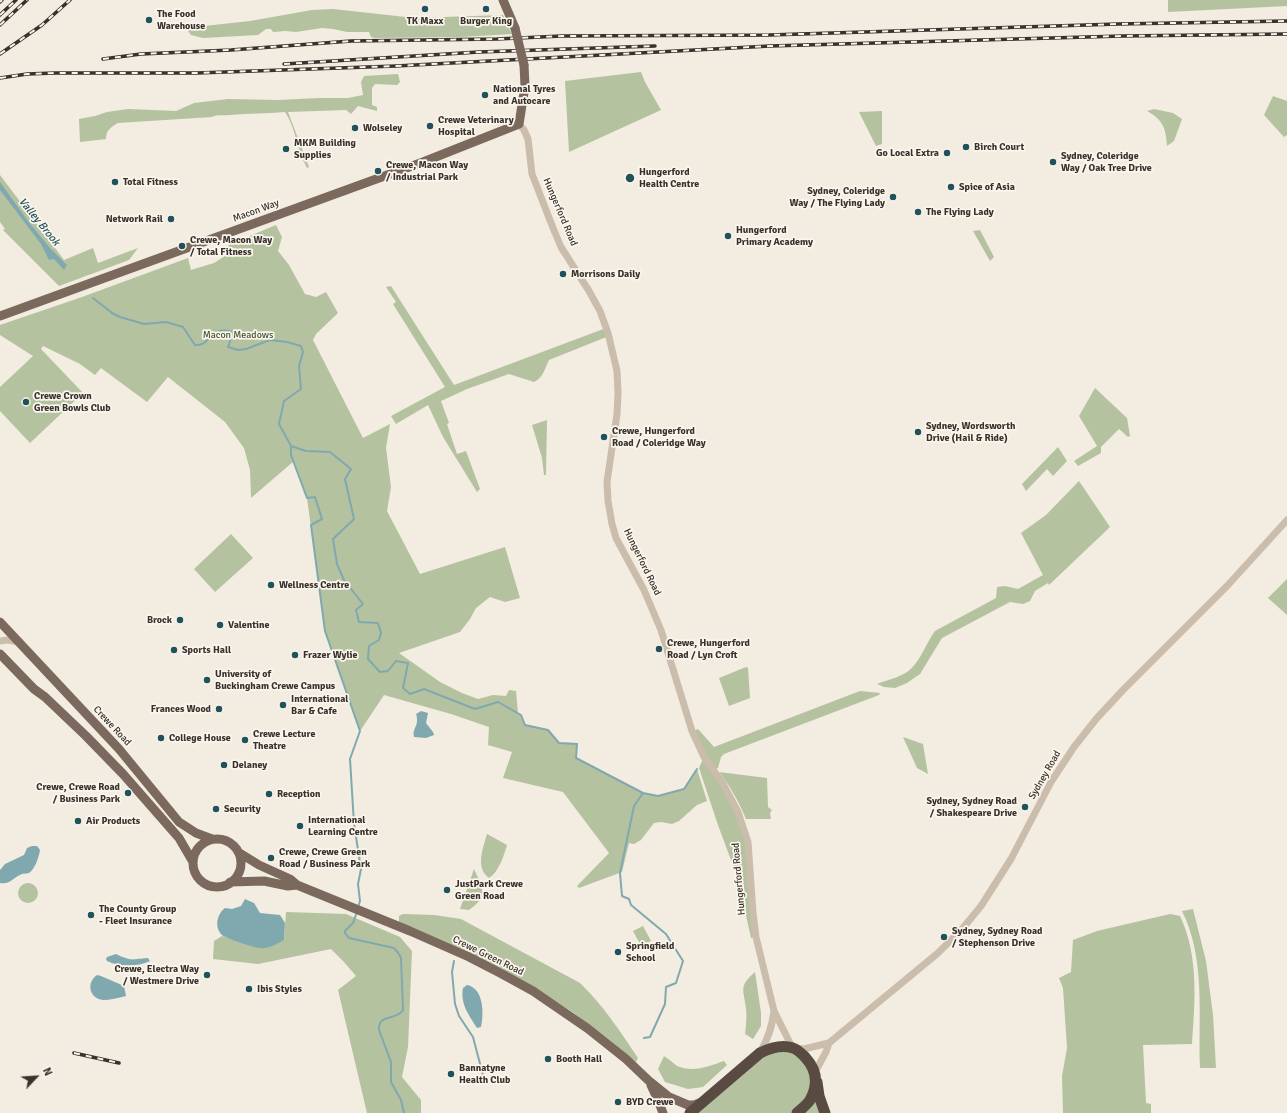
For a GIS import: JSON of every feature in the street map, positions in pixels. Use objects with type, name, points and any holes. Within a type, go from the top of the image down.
[{"type":"highway","points":[[690,1113],[760,1052],[780,1046],[793,1048],[809,1061],[816,1074],[819,1096],[825,1113]]},
{"type":"highway","points":[[797,1113],[809,1101],[816,1074]]},
{"type":"main road","points":[[503,0],[515,28],[524,65],[525,86],[519,124]]},
{"type":"main road","name":"Macon Way","points":[[0,316],[423,162],[519,124]]},
{"type":"main road","name":"Crewe Road","points":[[0,622],[119,749],[179,822],[196,833],[212,839]]},
{"type":"main road","points":[[0,654],[34,689],[45,697],[86,736],[123,774],[171,828],[184,844],[193,862],[195,872],[198,877],[211,886],[221,886],[230,882],[235,877],[240,870],[241,862],[238,852],[232,845],[218,838],[203,843],[197,849],[193,862]]},
{"type":"main road","name":"Crewe Green Road","points":[[238,852],[259,865],[290,879],[297,885],[350,906],[474,960],[523,985],[587,1028],[626,1059],[669,1097],[683,1104],[694,1105],[704,1101]]},
{"type":"main road","name":"Crewe Green Road","points":[[230,882],[264,881],[288,886],[297,885]]},
{"type":"main road","name":"Crewe Green Road","points":[[648,1080],[663,1113]]},
{"type":"street","name":"Hungerford Road","points":[[519,124],[524,130],[528,139],[532,174],[551,224],[561,247],[593,298],[608,333],[617,371],[618,393],[617,414],[607,482],[608,501],[612,524],[616,538],[644,590],[661,630],[692,731],[704,757],[722,782],[738,812],[748,842],[755,929],[774,1011],[793,1048]]},
{"type":"street","name":"Sydney Road","points":[[793,1048],[804,1049],[829,1043],[938,953],[963,928],[981,906],[1012,859],[1051,782],[1074,747],[1097,718],[1228,585],[1287,520]]},
{"type":"street","points":[[0,641],[7,640],[20,642]]},
{"type":"street","name":"Hungerford Road","points":[[760,1052],[767,1042],[772,1027],[774,1011]]},
{"type":"street","name":"Sydney Road","points":[[816,1074],[829,1043]]},
{"type":"green space","points":[[1168,0],[1287,0],[1287,6],[1168,12]]},
{"type":"green space","points":[[333,9],[415,18],[503,15],[512,34],[460,37],[375,38],[371,37],[369,32],[347,32],[322,28],[296,32],[273,32],[271,29],[266,29],[258,35],[203,38],[191,35],[186,28],[250,21],[312,10]]},
{"type":"green space","points":[[641,72],[661,110],[569,152],[565,81]]},
{"type":"green space","points":[[398,74],[400,82],[397,85],[375,84],[372,88],[372,105],[377,107],[377,111],[358,106],[351,114],[346,110],[288,112],[309,167],[307,168],[292,125],[285,112],[218,115],[212,117],[118,123],[109,129],[106,139],[80,142],[79,119],[107,112],[128,109],[176,111],[194,103],[228,99],[278,100],[348,98],[363,95],[361,82],[364,76]]},
{"type":"green space","points":[[1273,96],[1287,101],[1287,135],[1284,137],[1264,115]]},
{"type":"green space","points":[[1154,109],[1173,113],[1182,119],[1174,141],[1167,146],[1166,134],[1163,125],[1157,118],[1147,111]]},
{"type":"green space","points":[[882,111],[882,144],[876,146],[859,112]]},
{"type":"green space","points":[[0,175],[64,260],[93,248],[98,263],[138,248],[129,260],[59,286],[3,230],[5,229],[0,222]]},
{"type":"green space","name":"Macon Meadows","points":[[276,225],[282,237],[278,251],[289,265],[305,294],[316,297],[326,292],[338,313],[316,334],[313,340],[363,438],[390,424],[386,448],[391,487],[387,511],[420,574],[505,547],[520,598],[505,602],[490,597],[476,608],[460,632],[399,653],[440,682],[478,699],[493,695],[506,696],[509,690],[516,691],[518,713],[521,715],[525,725],[548,730],[559,743],[577,744],[577,759],[643,793],[658,796],[684,789],[697,769],[707,801],[697,805],[679,821],[672,824],[661,822],[654,823],[641,840],[634,844],[629,843],[622,872],[579,888],[577,886],[609,853],[563,792],[503,778],[512,752],[488,745],[489,727],[451,714],[384,695],[360,731],[325,631],[307,498],[294,461],[251,498],[250,470],[244,448],[225,422],[168,377],[147,402],[101,368],[95,375],[80,364],[43,346],[41,349],[83,393],[30,443],[0,411],[0,387],[33,356],[0,335],[0,325],[188,258],[191,270],[214,263],[231,252],[228,245]]},
{"type":"green space","points":[[980,230],[994,257],[990,261],[973,231]]},
{"type":"green space","points":[[391,286],[454,385],[606,328],[609,336],[549,360],[542,375],[534,382],[509,374],[467,389],[441,401],[449,423],[447,424],[457,454],[466,451],[480,489],[477,492],[443,437],[428,405],[396,424],[391,416],[445,387],[393,304],[396,302],[386,287]]},
{"type":"green space","points":[[1095,388],[1127,418],[1130,436],[1128,437],[1119,429],[1101,447],[1101,453],[1078,466],[1074,461],[1097,446],[1079,416]]},
{"type":"green space","points":[[547,420],[546,475],[544,475],[542,458],[532,425]]},
{"type":"green space","points":[[1058,447],[1067,461],[1053,476],[1047,469],[1026,491],[1022,484]]},
{"type":"green space","points":[[1079,481],[1110,527],[1049,585],[1048,583],[1035,591],[1030,601],[1023,604],[1010,602],[942,638],[920,674],[907,683],[895,688],[884,687],[877,684],[904,674],[912,668],[935,631],[996,598],[997,587],[1005,586],[1018,589],[1043,575],[1021,533],[1046,515]]},
{"type":"green space","points":[[231,534],[253,558],[215,592],[194,569]]},
{"type":"green space","points":[[1287,579],[1287,615],[1268,598]]},
{"type":"green space","points":[[746,667],[748,668],[750,698],[729,706],[719,678]]},
{"type":"green space","points":[[860,691],[880,693],[879,695],[724,754],[721,757],[718,768],[714,770],[722,782],[748,842],[756,937],[751,938],[738,879],[699,768],[704,757],[693,731],[698,729],[714,747]]},
{"type":"green space","points":[[903,737],[923,744],[928,774],[917,768]]},
{"type":"green space","points":[[719,772],[767,778],[768,807],[772,810],[770,813],[771,819],[746,819],[734,794]]},
{"type":"green space","points":[[487,834],[507,845],[503,858],[496,872],[489,878],[482,869],[481,863],[482,851]]},
{"type":"green space","points":[[474,869],[482,887],[482,896],[469,910],[460,909]]},
{"type":"green space","points":[[28,883],[35,886],[38,893],[35,900],[28,903],[21,900],[18,893],[21,886]]},
{"type":"green space","points":[[1193,909],[1206,961],[1213,1015],[1216,1068],[1200,1068],[1198,968],[1190,929],[1182,911]]},
{"type":"green space","points":[[286,912],[346,914],[400,937],[412,951],[408,1047],[402,1077],[421,1100],[421,1113],[367,1113],[338,990],[356,976],[331,949],[258,964],[213,959],[214,941],[222,936],[261,948],[284,940]]},
{"type":"green space","points":[[403,914],[434,915],[461,919],[580,983],[604,1009],[618,1028],[638,1058],[636,1062],[574,1013],[531,985],[399,922],[399,916]]},
{"type":"green space","points":[[1170,914],[1180,916],[1186,931],[1193,963],[1195,996],[1192,1044],[1143,1045],[1146,1103],[1151,1104],[1151,1113],[1063,1113],[1062,1076],[1067,1048],[1063,988],[1059,978],[1071,972],[1073,940],[1097,931]]},
{"type":"green space","points":[[643,926],[651,941],[641,946],[633,931]]},
{"type":"green space","points":[[755,972],[761,1013],[761,1026],[753,1039],[745,1034],[746,1009],[743,989],[746,981]]},
{"type":"green space","points":[[771,1048],[803,1054],[825,1113],[689,1113]]},
{"type":"green space","points":[[664,1056],[677,1066],[689,1069],[701,1068],[724,1061],[727,1065],[703,1087],[688,1089],[665,1082],[658,1069]]},
{"type":"water","points":[[0,182],[28,221],[50,248],[67,265],[64,270],[54,259],[49,260],[41,244],[0,190]]},
{"type":"water","points":[[421,711],[428,713],[426,723],[434,735],[426,738],[414,737],[417,721],[416,714]]},
{"type":"water","points":[[37,846],[40,850],[33,869],[29,873],[21,874],[8,882],[0,883],[0,870],[5,864],[24,855],[27,848]]},
{"type":"water","points":[[245,899],[254,903],[260,913],[280,915],[285,923],[284,940],[269,947],[260,948],[240,943],[222,935],[217,925],[218,917],[225,908],[232,909],[241,906]]},
{"type":"water","points":[[116,954],[129,959],[148,958],[150,961],[128,966],[107,961],[107,957]]},
{"type":"water","points":[[97,975],[124,986],[126,996],[103,1000],[98,999],[92,993],[90,986],[91,982]]},
{"type":"water","points":[[467,985],[473,987],[477,991],[482,1002],[481,1027],[477,1028],[468,1014],[464,1004],[462,994],[463,988]]},
{"type":"waterway","name":"Valley Brook","points":[[93,298],[112,313],[120,317],[144,324],[166,322],[183,327],[195,345],[200,345],[215,333],[225,330],[232,332],[228,347],[238,350],[246,349],[270,340],[287,342],[301,346],[303,352],[299,366],[301,389],[284,401],[279,424],[291,446],[291,455],[307,498],[315,497],[322,519],[311,525],[325,631],[360,731],[350,759],[354,824],[361,869],[358,884],[360,901],[358,907]]},
{"type":"waterway","points":[[291,446],[306,451],[330,452],[351,469],[345,479],[354,519],[333,539],[337,564],[344,580],[363,604],[356,610],[359,622],[378,623],[381,633],[379,640],[369,646],[368,659],[380,672],[388,671],[396,661],[408,663],[403,688],[410,694],[424,689],[475,709],[498,702],[521,715],[525,725],[548,730],[559,743],[577,744],[576,758],[643,793],[658,796],[684,789],[697,769]]},
{"type":"waterway","points":[[643,793],[634,806],[620,873],[622,896],[629,899],[631,905],[666,934],[683,961],[676,983],[666,987],[665,1004],[650,1037],[644,1038]]},
{"type":"waterway","name":"Valley Brook","points":[[357,912],[353,923],[345,931],[349,938],[394,948],[401,958],[403,1010],[400,1014],[381,1021],[379,1030],[391,1062],[391,1082],[401,1100],[404,1113]]},
{"type":"waterway","points":[[454,961],[452,972],[455,1004],[459,1016],[473,1037],[484,1079]]},
{"type":"railway","points":[[0,15],[16,0]]},
{"type":"railway","points":[[0,25],[27,0]]},
{"type":"railway","points":[[0,54],[42,25],[70,0]]},
{"type":"railway","points":[[103,59],[141,54],[231,50],[351,41],[497,39],[562,36],[769,35],[1118,24],[1287,21]]},
{"type":"railway","points":[[0,78],[27,74],[55,73],[197,73],[396,66],[770,46],[1122,36],[1287,34]]},
{"type":"railway","points":[[284,64],[479,52],[655,46]]},
{"type":"railway","points":[[74,1053],[119,1063]]},
{"type":"place","name":"TK Maxx","points":[[425,9]]},
{"type":"place","name":"Burger King","points":[[486,9]]},
{"type":"place","name":"The Food Warehouse","points":[[149,20]]},
{"type":"place","name":"National Tyres and Autocare","points":[[485,95]]},
{"type":"place","name":"Crewe Veterinary Hospital","points":[[430,126]]},
{"type":"place","name":"Wolseley","points":[[355,128]]},
{"type":"place","name":"Birch Court","points":[[966,147]]},
{"type":"place","name":"MKM Building Supplies","points":[[286,149]]},
{"type":"place","name":"Go Local Extra","points":[[947,153]]},
{"type":"place","name":"Sydney, Coleridge Way / Oak Tree Drive","points":[[1053,162]]},
{"type":"place","name":"Crewe, Macon Way / Industrial Park","points":[[378,171]]},
{"type":"place","name":"Hungerford Health Centre","points":[[630,178]]},
{"type":"place","name":"Total Fitness","points":[[115,182]]},
{"type":"place","name":"Spice of Asia","points":[[951,187]]},
{"type":"place","name":"Sydney, Coleridge Way / The Flying Lady","points":[[893,197]]},
{"type":"place","name":"The Flying Lady","points":[[918,212]]},
{"type":"place","name":"Network Rail","points":[[171,219]]},
{"type":"place","name":"Hungerford Primary Academy","points":[[728,236]]},
{"type":"place","name":"Crewe, Macon Way / Total Fitness","points":[[182,246]]},
{"type":"place","name":"Morrisons Daily","points":[[563,274]]},
{"type":"place","name":"Crewe Crown Green Bowls Club","points":[[26,402]]},
{"type":"place","name":"Sydney, Wordsworth Drive (Hail & Ride)","points":[[918,432]]},
{"type":"place","name":"Crewe, Hungerford Road / Coleridge Way","points":[[604,437]]},
{"type":"place","name":"Wellness Centre","points":[[271,585]]},
{"type":"place","name":"Brock","points":[[180,620]]},
{"type":"place","name":"Valentine","points":[[220,625]]},
{"type":"place","name":"Crewe, Hungerford Road / Lyn Croft","points":[[659,649]]},
{"type":"place","name":"Sports Hall","points":[[174,650]]},
{"type":"place","name":"Frazer Wylie","points":[[295,655]]},
{"type":"place","name":"University of Buckingham Crewe Campus","points":[[207,680]]},
{"type":"place","name":"International Bar & Cafe","points":[[283,705]]},
{"type":"place","name":"Frances Wood","points":[[219,709]]},
{"type":"place","name":"College House","points":[[161,738]]},
{"type":"place","name":"Crewe Lecture Theatre","points":[[245,740]]},
{"type":"place","name":"Delaney","points":[[224,765]]},
{"type":"place","name":"Crewe, Crewe Road / Business Park","points":[[128,793]]},
{"type":"place","name":"Reception","points":[[269,794]]},
{"type":"place","name":"Sydney, Sydney Road / Shakespeare Drive","points":[[1025,807]]},
{"type":"place","name":"Security","points":[[216,809]]},
{"type":"place","name":"Air Products","points":[[78,821]]},
{"type":"place","name":"International Learning Centre","points":[[300,826]]},
{"type":"place","name":"Crewe, Crewe Green Road / Business Park","points":[[271,858]]},
{"type":"place","name":"JustPark Crewe Green Road","points":[[447,890]]},
{"type":"place","name":"The County Group - Fleet Insurance","points":[[91,915]]},
{"type":"place","name":"Sydney, Sydney Road / Stephenson Drive","points":[[944,937]]},
{"type":"place","name":"Springfield School","points":[[618,952]]},
{"type":"place","name":"Crewe, Electra Way / Westmere Drive","points":[[207,975]]},
{"type":"place","name":"Ibis Styles","points":[[249,989]]},
{"type":"place","name":"Booth Hall","points":[[548,1059]]},
{"type":"place","name":"Bannatyne Health Club","points":[[451,1074]]},
{"type":"place","name":"BYD Crewe","points":[[618,1102]]}]
